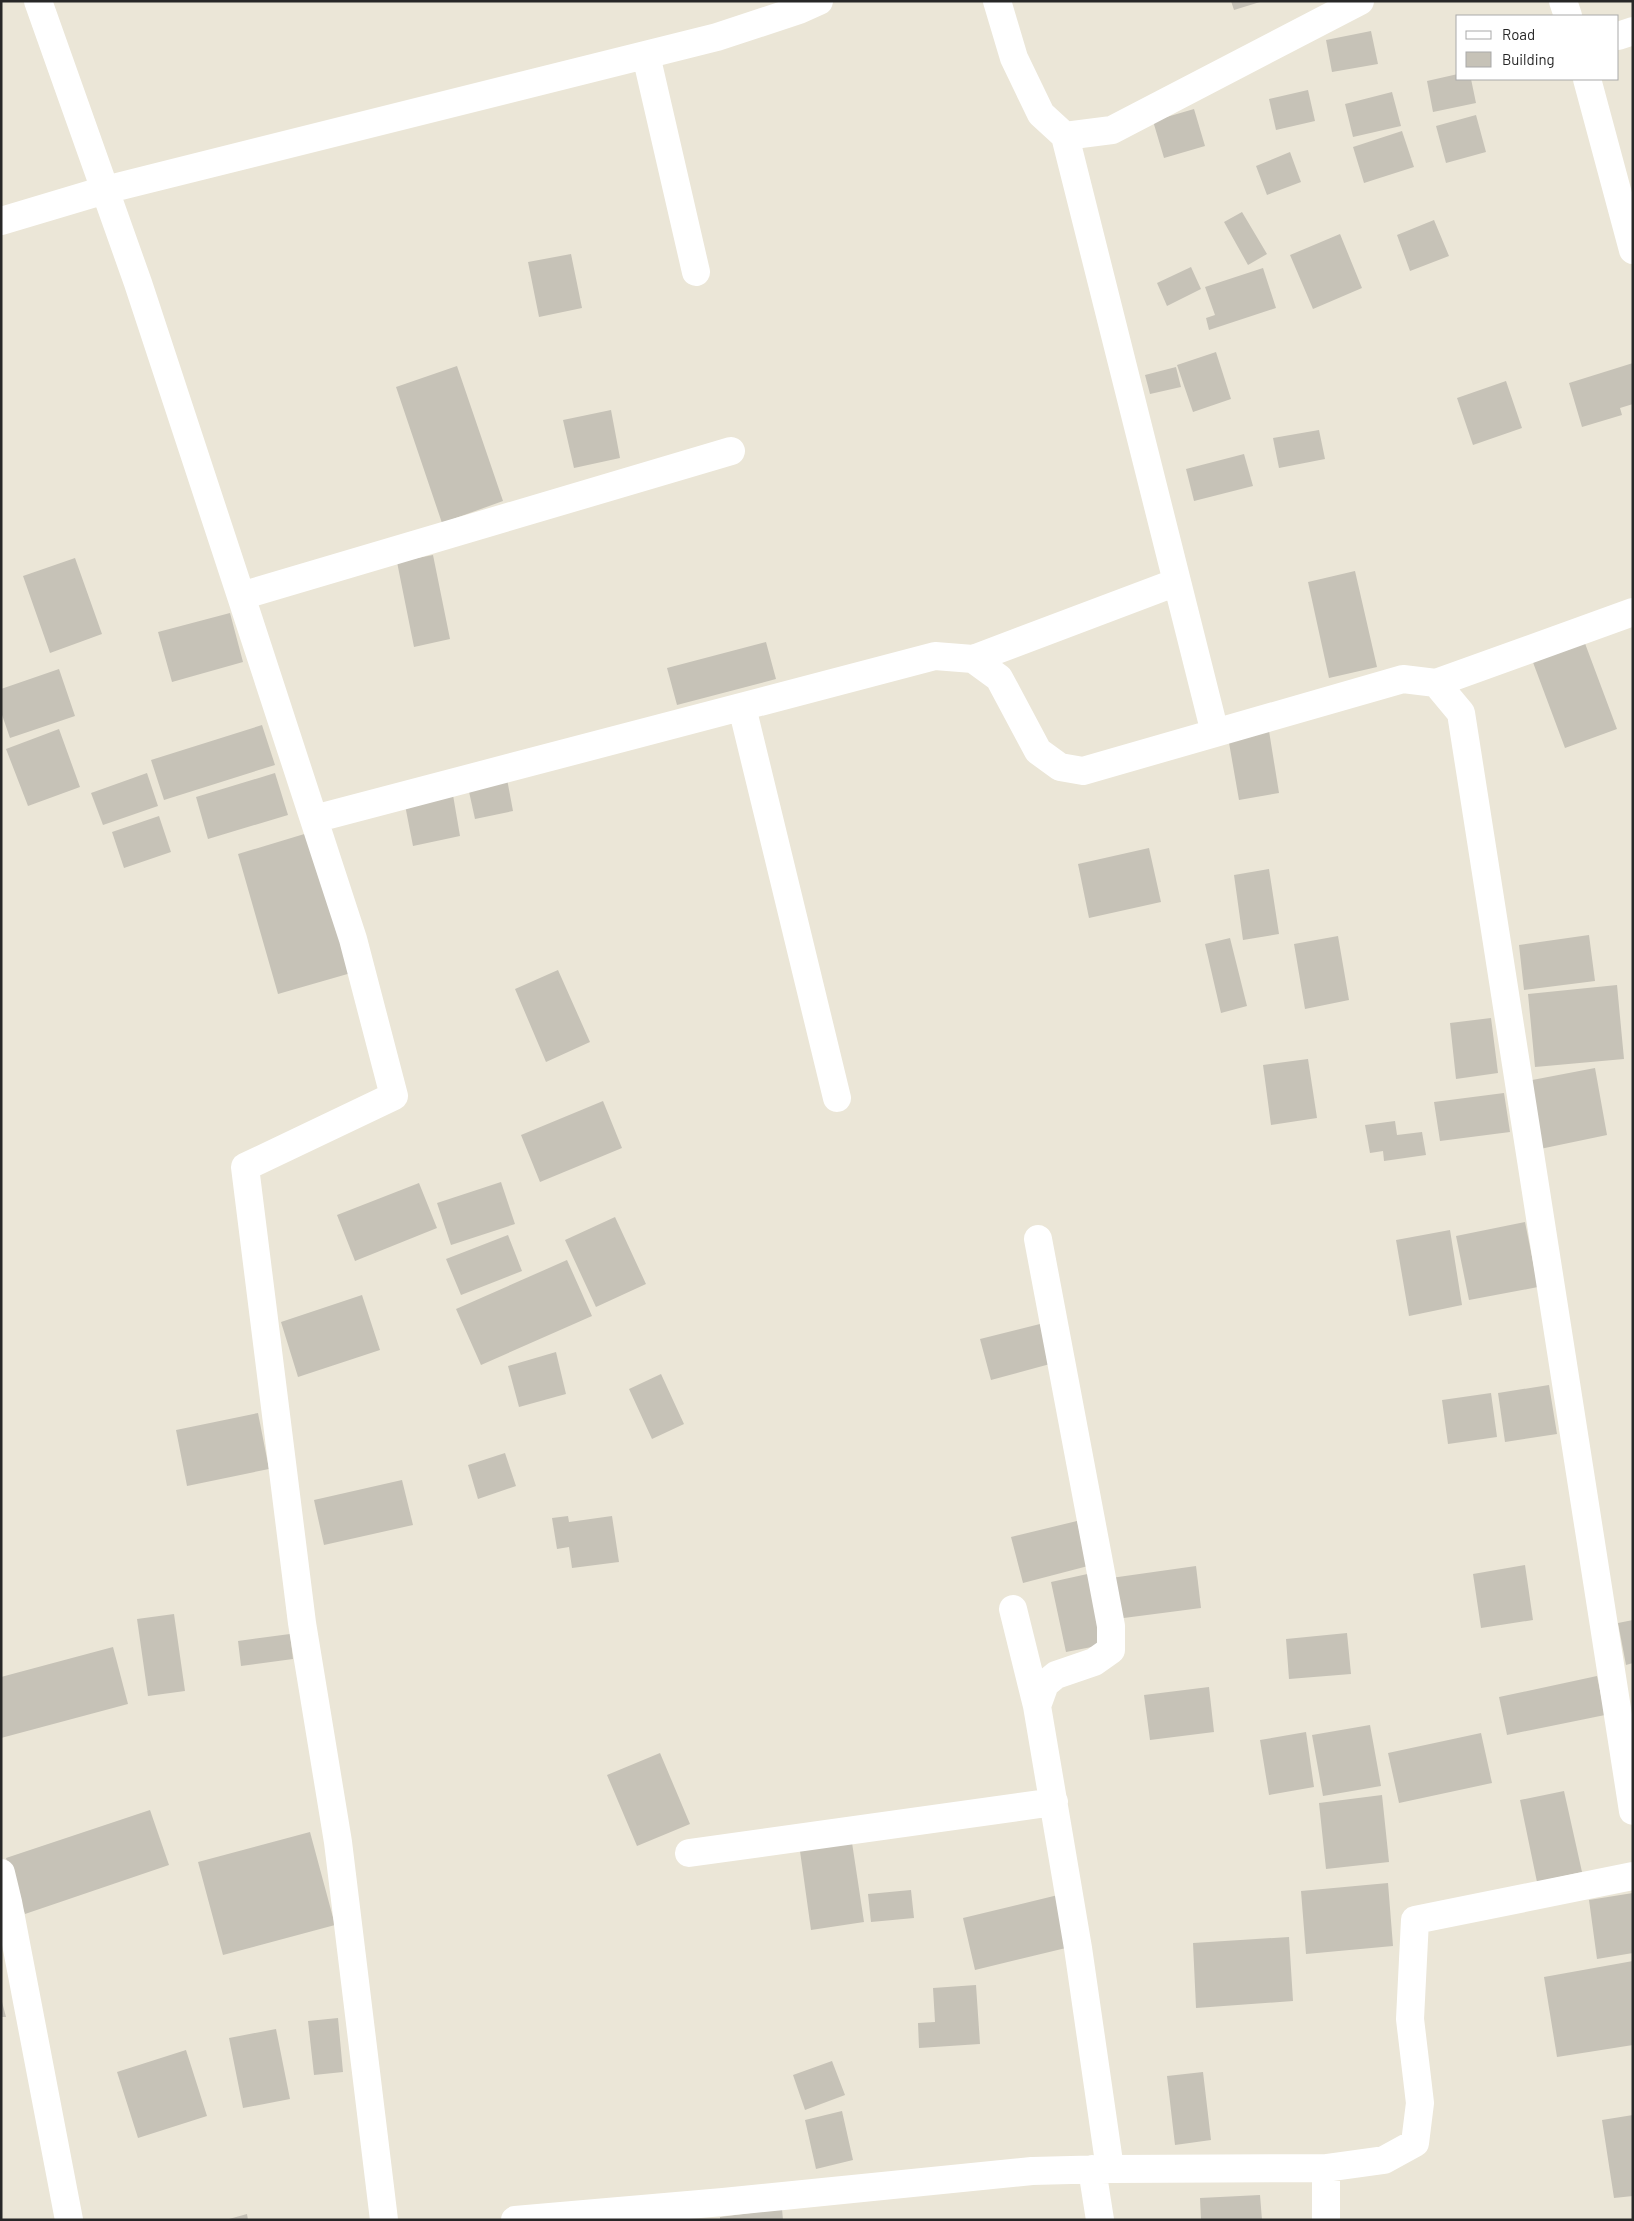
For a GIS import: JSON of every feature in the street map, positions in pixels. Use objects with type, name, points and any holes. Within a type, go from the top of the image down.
[{"type":"street","points":[[38,1],[138,283],[314,819],[353,939],[394,1096],[245,1167],[302,1623],[338,1842],[384,2220]]},
{"type":"street","points":[[1,221],[105,190],[717,37],[799,10],[819,1]]},
{"type":"street","points":[[997,1],[1014,58],[1041,114],[1065,136],[1215,733]]},
{"type":"street","points":[[1065,136],[1112,130],[1360,1]]},
{"type":"street","points":[[1563,1],[1568,15]]},
{"type":"street","points":[[1619,36],[1633,31]]},
{"type":"street","points":[[646,54],[696,272]]},
{"type":"street","points":[[1586,80],[1633,250]]},
{"type":"street","points":[[241,596],[731,451]]},
{"type":"street","points":[[314,819],[935,656],[973,658],[1177,582]]},
{"type":"street","points":[[973,658],[999,678],[1038,751],[1060,767],[1083,771],[1402,679],[1436,683],[1633,612]]},
{"type":"street","points":[[1436,683],[1462,713],[1633,1811]]},
{"type":"street","points":[[742,707],[837,1098]]},
{"type":"street","points":[[1037,1706],[1045,1684],[1056,1675],[1094,1662],[1111,1650],[1111,1626],[1038,1239]]},
{"type":"street","points":[[1013,1609],[1037,1706],[1078,1948],[1101,2169],[1100,2220]]},
{"type":"street","points":[[689,1852],[1054,1802]]},
{"type":"street","points":[[1,1873],[5,1903],[70,2220]]},
{"type":"street","points":[[515,2220],[723,2202],[1032,2171],[1326,2168],[1384,2160],[1415,2143],[1420,2103],[1410,2019],[1415,1920],[1633,1876]]},
{"type":"street","points":[[1326,2168],[1326,2220]]},
{"type":"building","points":[[1231,1],[1259,1],[1260,2],[1234,10]]},
{"type":"building","points":[[1371,31],[1378,64],[1332,72],[1326,40]]},
{"type":"building","points":[[1456,74],[1456,80],[1471,80],[1476,103],[1433,112],[1427,81]]},
{"type":"building","points":[[1308,90],[1315,121],[1276,130],[1269,99]]},
{"type":"building","points":[[1392,92],[1401,126],[1353,137],[1345,104]]},
{"type":"building","points":[[1194,109],[1205,146],[1164,158],[1153,121]]},
{"type":"building","points":[[1476,115],[1486,152],[1446,163],[1436,126]]},
{"type":"building","points":[[1402,131],[1414,167],[1364,183],[1353,147]]},
{"type":"building","points":[[1290,152],[1301,182],[1267,195],[1256,166]]},
{"type":"building","points":[[1242,212],[1267,254],[1248,265],[1224,222]]},
{"type":"building","points":[[1434,220],[1449,256],[1410,271],[1397,235]]},
{"type":"building","points":[[1340,234],[1362,288],[1313,309],[1290,255]]},
{"type":"building","points":[[571,254],[582,308],[539,317],[528,262]]},
{"type":"building","points":[[1191,267],[1201,289],[1167,306],[1157,283]]},
{"type":"building","points":[[1263,268],[1276,308],[1209,330],[1206,318],[1215,315],[1205,287]]},
{"type":"building","points":[[1216,352],[1231,399],[1193,412],[1177,365]]},
{"type":"building","points":[[1633,363],[1633,404],[1620,408],[1622,415],[1582,427],[1569,383]]},
{"type":"building","points":[[457,366],[503,501],[442,523],[396,387]]},
{"type":"building","points":[[1176,367],[1181,387],[1150,394],[1145,375]]},
{"type":"building","points":[[1506,381],[1522,428],[1473,445],[1457,398]]},
{"type":"building","points":[[611,410],[620,458],[574,468],[563,420]]},
{"type":"building","points":[[1319,430],[1325,459],[1279,468],[1273,438]]},
{"type":"building","points":[[1244,454],[1253,486],[1194,501],[1186,469]]},
{"type":"building","points":[[433,555],[450,639],[414,647],[397,562]]},
{"type":"building","points":[[75,558],[102,634],[50,653],[23,576]]},
{"type":"building","points":[[1355,571],[1377,667],[1329,678],[1308,582]]},
{"type":"building","points":[[230,613],[243,662],[172,682],[158,632]]},
{"type":"building","points":[[1583,638],[1617,729],[1565,748],[1531,657]]},
{"type":"building","points":[[766,642],[776,679],[677,705],[667,668]]},
{"type":"building","points":[[59,669],[75,716],[10,738],[1,712],[1,689]]},
{"type":"building","points":[[262,725],[275,765],[164,800],[151,760]]},
{"type":"building","points":[[59,729],[80,787],[28,806],[6,749]]},
{"type":"building","points":[[1269,731],[1279,793],[1239,800],[1228,737]]},
{"type":"building","points":[[147,773],[158,806],[103,825],[91,793]]},
{"type":"building","points":[[275,773],[288,815],[208,839],[196,797]]},
{"type":"building","points":[[507,779],[513,811],[475,819],[468,787]]},
{"type":"building","points":[[453,795],[460,836],[413,846],[405,805]]},
{"type":"building","points":[[159,816],[171,852],[124,868],[112,832]]},
{"type":"building","points":[[311,832],[351,973],[278,994],[238,854]]},
{"type":"building","points":[[1149,848],[1161,902],[1089,918],[1078,864]]},
{"type":"building","points":[[1269,869],[1279,934],[1243,940],[1234,875]]},
{"type":"building","points":[[1589,935],[1595,981],[1524,990],[1519,945]]},
{"type":"building","points":[[1338,936],[1349,1000],[1305,1009],[1294,944]]},
{"type":"building","points":[[1230,938],[1247,1006],[1221,1013],[1205,944]]},
{"type":"building","points":[[558,970],[590,1042],[546,1062],[515,989]]},
{"type":"building","points":[[1617,985],[1624,1059],[1535,1067],[1528,994]]},
{"type":"building","points":[[1491,1018],[1498,1073],[1456,1079],[1450,1023]]},
{"type":"building","points":[[1308,1059],[1317,1118],[1271,1125],[1263,1065]]},
{"type":"building","points":[[1595,1068],[1607,1135],[1540,1149],[1527,1081]]},
{"type":"building","points":[[1504,1093],[1510,1132],[1440,1141],[1434,1102]]},
{"type":"building","points":[[603,1101],[622,1148],[540,1182],[521,1135]]},
{"type":"building","points":[[1395,1121],[1397,1135],[1422,1132],[1426,1155],[1384,1161],[1383,1151],[1370,1153],[1365,1125]]},
{"type":"building","points":[[501,1182],[515,1224],[451,1245],[437,1203]]},
{"type":"building","points":[[419,1183],[437,1228],[355,1261],[337,1215]]},
{"type":"building","points":[[615,1217],[646,1284],[596,1307],[565,1240]]},
{"type":"building","points":[[1525,1222],[1538,1287],[1469,1300],[1456,1236]]},
{"type":"building","points":[[1450,1230],[1462,1305],[1409,1316],[1396,1240]]},
{"type":"building","points":[[508,1235],[522,1271],[461,1295],[446,1259]]},
{"type":"building","points":[[567,1260],[592,1316],[481,1365],[456,1309]]},
{"type":"building","points":[[362,1295],[380,1350],[298,1377],[281,1322]]},
{"type":"building","points":[[1040,1324],[1050,1364],[991,1380],[980,1339]]},
{"type":"building","points":[[556,1352],[566,1394],[519,1407],[508,1366]]},
{"type":"building","points":[[661,1374],[684,1424],[652,1439],[629,1389]]},
{"type":"building","points":[[1549,1385],[1557,1434],[1505,1442],[1498,1393]]},
{"type":"building","points":[[1491,1393],[1497,1437],[1448,1444],[1442,1400]]},
{"type":"building","points":[[258,1413],[269,1469],[187,1486],[176,1430]]},
{"type":"building","points":[[505,1453],[516,1486],[478,1499],[468,1465]]},
{"type":"building","points":[[402,1480],[413,1525],[324,1545],[314,1500]]},
{"type":"building","points":[[568,1516],[569,1522],[612,1516],[619,1562],[572,1568],[569,1547],[557,1549],[552,1518]]},
{"type":"building","points":[[1077,1521],[1088,1566],[1023,1583],[1011,1537]]},
{"type":"building","points":[[1525,1565],[1533,1620],[1481,1628],[1473,1574]]},
{"type":"building","points":[[1196,1566],[1201,1608],[1116,1619],[1111,1578]]},
{"type":"building","points":[[1092,1573],[1107,1644],[1066,1652],[1051,1582]]},
{"type":"building","points":[[174,1614],[185,1691],[148,1696],[137,1619]]},
{"type":"building","points":[[1633,1620],[1633,1663],[1626,1665],[1618,1623]]},
{"type":"building","points":[[1347,1633],[1351,1674],[1289,1679],[1286,1639]]},
{"type":"building","points":[[290,1634],[293,1659],[241,1666],[238,1641]]},
{"type":"building","points":[[113,1647],[128,1704],[1,1738],[1,1677]]},
{"type":"building","points":[[1597,1676],[1605,1715],[1507,1735],[1499,1697]]},
{"type":"building","points":[[1209,1687],[1214,1732],[1150,1740],[1144,1695]]},
{"type":"building","points":[[1370,1725],[1381,1786],[1323,1796],[1312,1735]]},
{"type":"building","points":[[1306,1732],[1314,1787],[1269,1795],[1260,1740]]},
{"type":"building","points":[[1481,1733],[1492,1783],[1399,1803],[1388,1753]]},
{"type":"building","points":[[660,1753],[690,1824],[637,1846],[607,1775]]},
{"type":"building","points":[[1564,1791],[1582,1872],[1537,1882],[1520,1800]]},
{"type":"building","points":[[1382,1795],[1389,1862],[1326,1869],[1319,1803]]},
{"type":"building","points":[[150,1810],[169,1865],[25,1914],[6,1858]]},
{"type":"building","points":[[310,1832],[335,1925],[223,1955],[198,1862]]},
{"type":"building","points":[[851,1836],[864,1922],[811,1930],[799,1844]]},
{"type":"building","points":[[1388,1883],[1393,1946],[1306,1954],[1301,1891]]},
{"type":"building","points":[[911,1890],[914,1918],[871,1922],[868,1894]]},
{"type":"building","points":[[1633,1893],[1633,1953],[1597,1959],[1589,1900]]},
{"type":"building","points":[[1058,1895],[1070,1947],[975,1970],[963,1918]]},
{"type":"building","points":[[1289,1937],[1293,2001],[1196,2008],[1193,1943]]},
{"type":"building","points":[[1633,1961],[1633,2045],[1557,2057],[1544,1977]]},
{"type":"building","points":[[976,1985],[980,2044],[919,2048],[918,2023],[935,2022],[933,1988]]},
{"type":"building","points":[[1,1998],[6,2017],[1,2017]]},
{"type":"building","points":[[338,2018],[343,2072],[314,2075],[308,2021]]},
{"type":"building","points":[[276,2029],[290,2099],[243,2108],[229,2038]]},
{"type":"building","points":[[186,2050],[207,2116],[138,2138],[117,2072]]},
{"type":"building","points":[[832,2061],[845,2095],[805,2110],[793,2075]]},
{"type":"building","points":[[1203,2072],[1211,2140],[1175,2145],[1167,2076]]},
{"type":"building","points":[[842,2111],[853,2160],[816,2169],[805,2120]]},
{"type":"building","points":[[1633,2115],[1633,2196],[1614,2198],[1602,2120]]},
{"type":"building","points":[[1260,2195],[1262,2220],[1201,2220],[1200,2198]]},
{"type":"building","points":[[782,2209],[783,2220],[720,2220],[720,2217]]},
{"type":"building","points":[[247,2214],[248,2220],[229,2220],[229,2219]]}]
